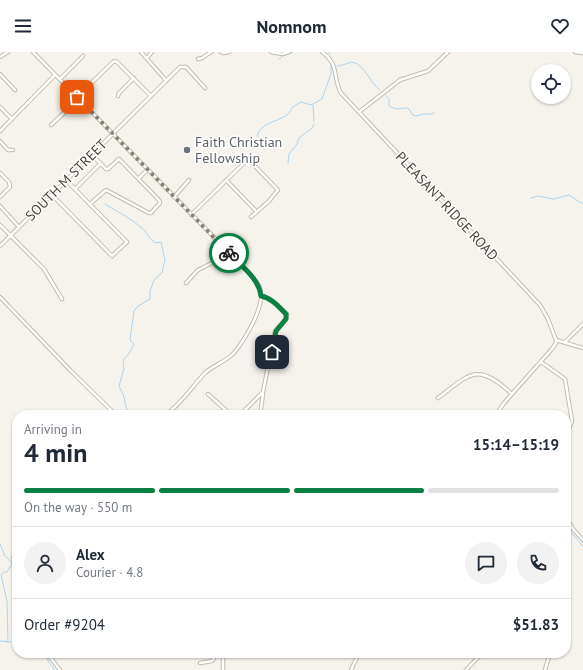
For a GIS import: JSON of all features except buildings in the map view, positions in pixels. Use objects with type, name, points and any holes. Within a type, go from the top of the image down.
[{"type":"street","points":[[0,57],[8,52]]},
{"type":"street","points":[[33,52],[226,250],[256,282],[260,289],[261,296],[259,310],[234,353],[230,358],[214,366],[204,374],[171,410]]},
{"type":"street","points":[[141,52],[166,81]]},
{"type":"street","points":[[147,58],[152,52]]},
{"type":"street","points":[[198,59],[210,52]]},
{"type":"street","points":[[221,52],[229,52]]},
{"type":"street","points":[[271,52],[282,54],[289,52]]},
{"type":"street","name":"PLEASANT RIDGE ROAD","points":[[322,52],[329,57],[334,64],[337,82],[341,93],[540,304],[548,319],[556,340]]},
{"type":"street","points":[[359,112],[400,80],[428,71],[448,52]]},
{"type":"street","points":[[575,52],[583,53]]},
{"type":"street","points":[[60,79],[83,56]]},
{"type":"street","points":[[51,125],[113,62],[116,61],[152,96]]},
{"type":"street","name":"SOUTH M STREET","points":[[0,246],[180,67],[184,66],[205,88]]},
{"type":"street","points":[[0,74],[16,90]]},
{"type":"street","points":[[0,131],[55,75]]},
{"type":"street","points":[[118,96],[119,93],[134,78]]},
{"type":"street","points":[[0,107],[12,119]]},
{"type":"street","points":[[0,141],[8,150],[13,150]]},
{"type":"street","points":[[90,204],[106,190],[149,213],[160,204],[160,201],[119,159],[108,169],[106,169],[92,156]]},
{"type":"street","points":[[191,215],[247,160],[250,160],[278,190],[251,217]]},
{"type":"street","points":[[75,189],[100,164]]},
{"type":"street","points":[[139,178],[147,170]]},
{"type":"street","points":[[0,174],[9,182],[10,187],[0,197]]},
{"type":"street","points":[[52,195],[112,256],[127,242],[66,180]]},
{"type":"street","points":[[174,197],[189,180]]},
{"type":"street","points":[[226,180],[257,212]]},
{"type":"street","points":[[0,206],[19,227]]},
{"type":"street","points":[[0,225],[44,269],[62,299]]},
{"type":"street","points":[[186,283],[198,270],[212,263],[226,250]]},
{"type":"street","points":[[261,296],[268,297],[272,300],[286,314],[286,319],[276,331],[261,410]]},
{"type":"street","points":[[0,297],[111,410]]},
{"type":"street","points":[[565,342],[583,324]]},
{"type":"street","points":[[500,410],[554,347],[556,340],[583,348]]},
{"type":"street","points":[[541,362],[565,380],[570,410]]},
{"type":"street","points":[[438,398],[461,380],[475,374],[492,378],[512,394]]},
{"type":"street","points":[[245,410],[263,392]]},
{"type":"street","points":[[208,394],[226,410]]},
{"type":"street","points":[[571,526],[583,540]]},
{"type":"street","points":[[52,658],[60,670]]},
{"type":"street","points":[[200,662],[212,661],[214,658]]},
{"type":"street","points":[[223,658],[223,670]]},
{"type":"street","points":[[351,670],[357,658]]},
{"type":"street","points":[[466,670],[477,658]]},
{"type":"street","points":[[545,670],[549,658]]},
{"type":"waterway","points":[[279,59],[293,52]]},
{"type":"waterway","points":[[257,136],[265,125],[287,115],[293,107],[301,102],[311,105],[322,99],[331,74],[331,62]]},
{"type":"waterway","points":[[337,66],[352,62],[357,64],[364,70],[376,87],[380,90]]},
{"type":"waterway","points":[[385,95],[389,99],[389,106],[392,108],[408,108],[413,115],[416,116],[434,113]]},
{"type":"waterway","points":[[313,105],[314,121]]},
{"type":"waterway","points":[[288,163],[289,154],[297,144],[299,138],[312,128],[314,124]]},
{"type":"waterway","points":[[531,198],[538,196],[554,199],[569,195],[583,203]]},
{"type":"waterway","points":[[105,204],[137,224],[154,242],[161,242],[165,260],[162,273],[154,280],[150,291],[150,299],[138,306],[134,311],[130,340],[134,344],[124,359],[124,368],[119,386],[128,410]]},
{"type":"waterway","points":[[571,532],[583,547]]},
{"type":"waterway","points":[[0,544],[5,556],[11,562]]},
{"type":"waterway","points":[[12,556],[12,564]]},
{"type":"waterway","points":[[8,642],[7,601],[1,575],[4,572],[7,572],[12,564]]},
{"type":"waterway","points":[[0,641],[11,642]]},
{"type":"waterway","points":[[47,658],[55,670]]},
{"type":"way so far","points":[[77,97],[229,253]]},
{"type":"place","name":"Faith Christian Fellowship","points":[[187,150]]},
{"type":"route","points":[[229,253],[258,284],[261,296],[268,297],[286,314],[286,319],[277,328],[272,352]]}]
